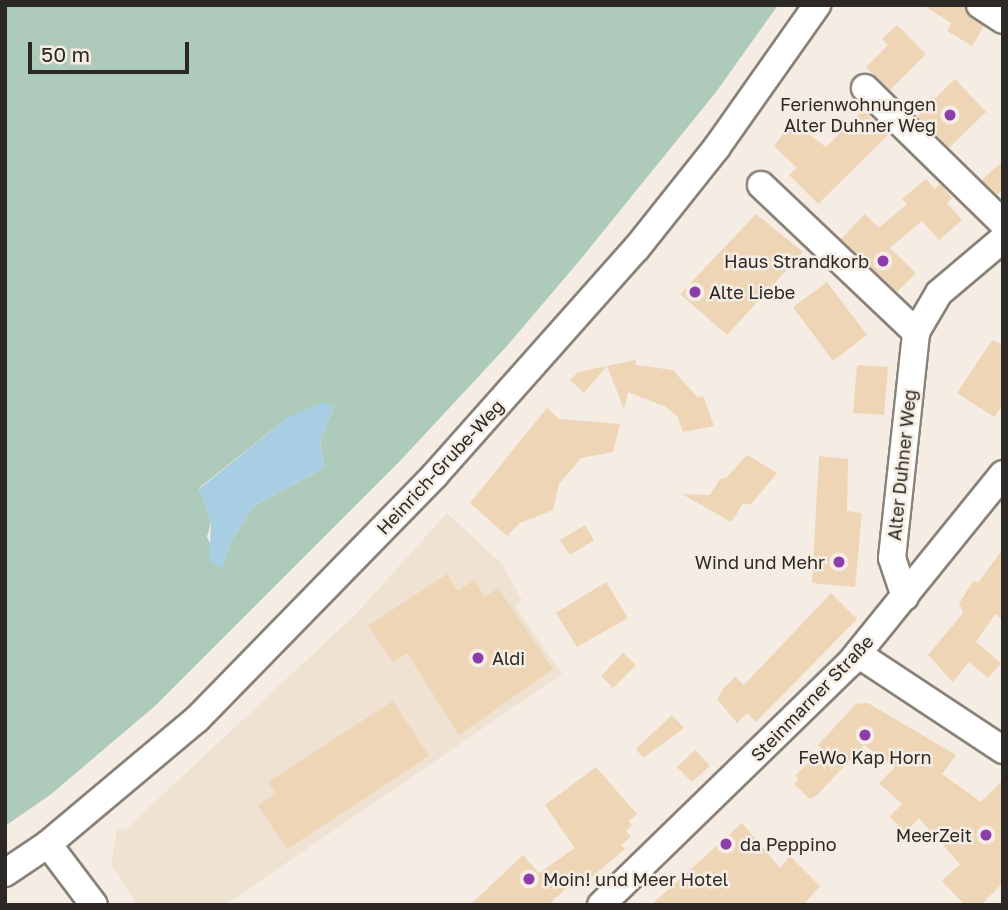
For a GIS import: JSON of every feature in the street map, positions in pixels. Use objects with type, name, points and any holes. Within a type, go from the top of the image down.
[{"type":"street","name":"Heinrich-Grube-Weg","points":[[5,873],[48,844],[198,719],[435,475],[636,249],[717,148],[817,5]]},
{"type":"street","points":[[980,5],[1003,20]]},
{"type":"street","points":[[865,88],[1003,223]]},
{"type":"street","points":[[761,185],[916,332]]},
{"type":"street","name":"Alter Duhner Weg","points":[[905,597],[892,558],[916,332],[939,293],[1003,239]]},
{"type":"street","name":"Steinmarner Straße","points":[[601,905],[858,654],[1003,474]]},
{"type":"street","points":[[858,654],[1003,750]]},
{"type":"street","points":[[48,844],[94,905]]},
{"type":"shaded area","points":[[447,513],[503,565],[522,600],[515,606],[562,674],[225,905],[137,905],[111,864],[117,830],[127,828],[357,613]]},
{"type":"green space","points":[[5,5],[778,5],[716,92],[580,260],[506,347],[399,462],[155,706],[50,795],[5,826]],"holes":[[[334,406],[320,442],[324,468],[253,506],[232,539],[222,567],[207,537],[211,522],[199,488],[287,418]]]},
{"type":"water","points":[[323,402],[334,406],[320,442],[324,468],[253,506],[232,539],[222,568],[209,560],[211,522],[199,489],[287,418]]},
{"type":"building","points":[[923,5],[964,5],[971,18],[984,26],[972,46],[947,31],[951,23]]},
{"type":"building","points":[[897,25],[926,54],[890,90],[866,67],[888,45],[882,39]]},
{"type":"building","name":"Ferienwohnungen Alter Duhner Weg","points":[[955,79],[986,112],[949,148],[917,116]]},
{"type":"building","points":[[863,110],[888,135],[818,204],[789,175],[797,168],[774,146],[792,122],[826,147]]},
{"type":"building","points":[[1003,161],[1003,189],[997,195],[982,180]]},
{"type":"building","points":[[926,179],[935,189],[940,184],[952,198],[947,203],[962,220],[939,240],[922,221],[890,248],[916,273],[897,292],[841,239],[865,214],[879,228],[907,204],[902,199]]},
{"type":"building","points":[[756,214],[803,252],[727,335],[680,294]]},
{"type":"building","points":[[827,282],[867,335],[833,361],[793,307]]},
{"type":"building","points":[[992,340],[1003,345],[1003,405],[994,417],[957,393]]},
{"type":"building","points":[[636,360],[636,365],[673,370],[698,398],[703,396],[714,426],[683,432],[677,416],[666,407],[628,392],[624,409],[607,366]]},
{"type":"building","points":[[857,365],[888,367],[884,415],[853,413]]},
{"type":"building","points":[[607,366],[584,393],[570,380],[578,372]]},
{"type":"building","points":[[547,408],[559,419],[620,424],[613,452],[581,458],[559,484],[553,510],[520,523],[507,536],[470,503]]},
{"type":"building","points":[[747,455],[777,473],[751,504],[743,504],[731,522],[682,494],[710,495],[720,479],[726,478]]},
{"type":"building","points":[[819,456],[848,459],[847,511],[862,513],[855,587],[812,583]]},
{"type":"building","points":[[585,525],[594,540],[570,555],[560,540]]},
{"type":"building","points":[[1003,549],[1003,620],[995,614],[976,642],[1001,663],[988,678],[969,662],[953,682],[928,655],[963,613],[959,603],[974,580],[978,583]]},
{"type":"building","name":"Aldi","points":[[447,574],[458,591],[474,580],[485,597],[498,588],[553,669],[459,735],[407,653],[393,662],[368,626]]},
{"type":"building","points":[[606,582],[628,618],[577,647],[556,613]]},
{"type":"building","points":[[831,593],[857,619],[756,722],[747,713],[737,723],[717,699],[723,689],[735,677],[744,685]]},
{"type":"building","points":[[623,653],[636,665],[613,688],[601,676]]},
{"type":"building","points":[[393,701],[429,756],[287,849],[258,806],[276,793],[268,782]]},
{"type":"building","points":[[868,703],[956,755],[942,774],[981,802],[1003,780],[1003,883],[981,905],[965,905],[942,881],[960,864],[919,818],[906,832],[889,817],[902,804],[879,783],[895,767],[864,745],[817,795],[810,799],[794,784],[799,779],[795,776],[822,749],[818,745],[856,704]]},
{"type":"building","points":[[672,715],[684,728],[643,758],[636,749]]},
{"type":"building","points":[[695,750],[710,766],[692,782],[677,767]]},
{"type":"building","points":[[596,767],[637,814],[629,821],[632,826],[626,831],[631,837],[621,845],[625,849],[587,881],[581,875],[548,905],[470,905],[523,855],[539,873],[575,848],[545,805]]},
{"type":"building","points":[[742,823],[780,868],[790,856],[820,886],[803,905],[651,905]]},
{"type":"place","name":"Ferienwohnungen Alter Duhner Weg","points":[[950,115]]},
{"type":"place","name":"Haus Strandkorb","points":[[883,261]]},
{"type":"place","name":"Alte Liebe","points":[[695,292]]},
{"type":"place","name":"Wind und Mehr","points":[[839,562]]},
{"type":"place","name":"Aldi","points":[[478,658]]},
{"type":"place","name":"FeWo Kap Horn","points":[[865,735]]},
{"type":"place","name":"MeerZeit","points":[[986,835]]},
{"type":"place","name":"da Peppino","points":[[726,844]]},
{"type":"place","name":"Moin! und Meer Hotel","points":[[529,879]]}]
